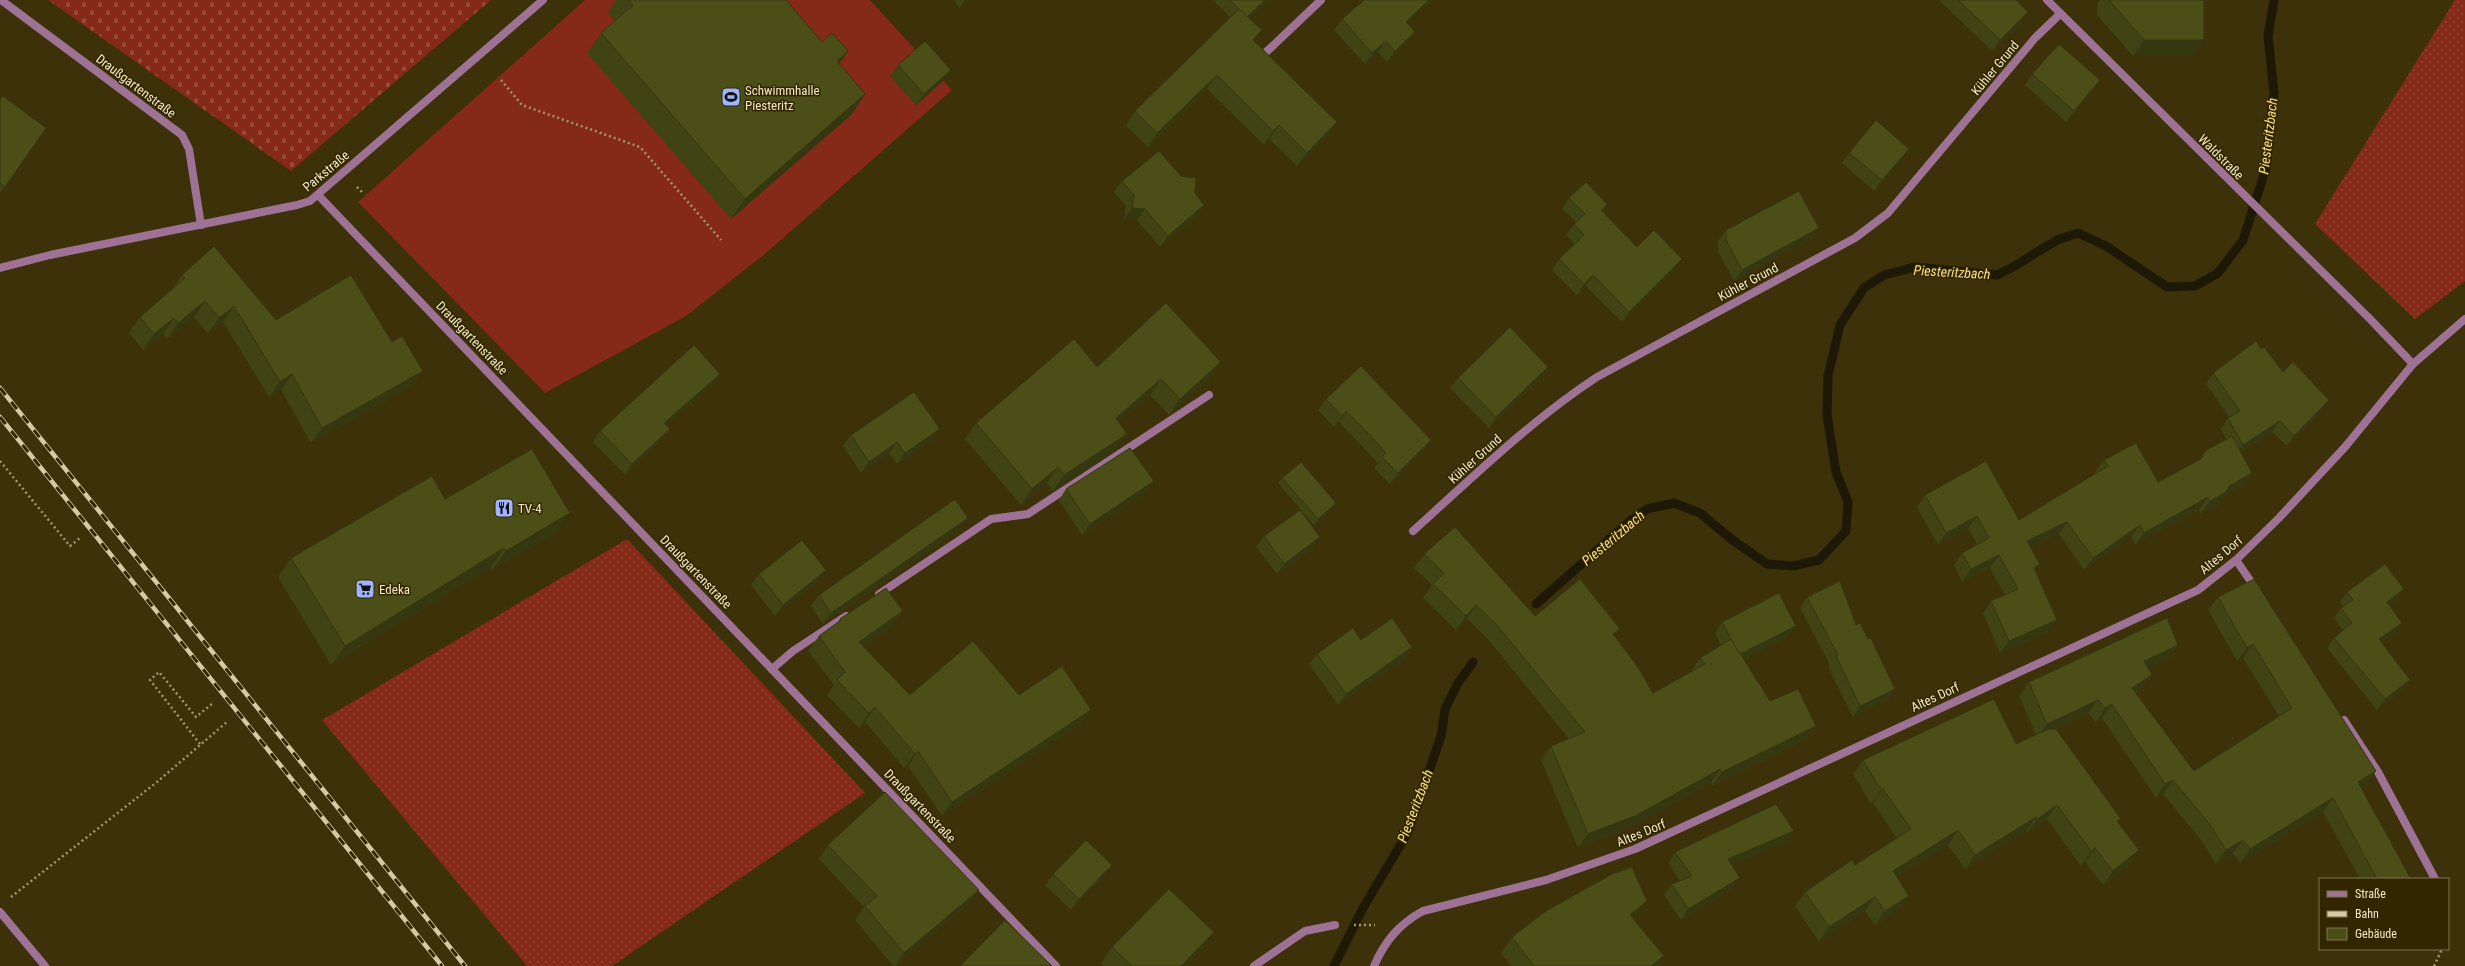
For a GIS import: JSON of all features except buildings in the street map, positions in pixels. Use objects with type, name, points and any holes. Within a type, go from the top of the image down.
[{"type":"street","name":"Draußgartenstraße","points":[[1,0],[182,135],[189,148],[201,225]]},
{"type":"street","name":"Parkstraße","points":[[0,268],[50,255],[298,206],[318,195],[543,0]]},
{"type":"street","points":[[1262,56],[1322,0]]},
{"type":"street","name":"Waldstraße","points":[[2047,0],[2413,364]]},
{"type":"street","name":"Kühler Grund","points":[[1413,531],[1510,444],[1567,397],[1597,377],[1848,242],[1872,227],[1888,213],[2035,38],[2060,14]]},
{"type":"street","name":"Draußgartenstraße","points":[[318,195],[1056,966]]},
{"type":"street","name":"Altes Dorf","points":[[1374,966],[1392,934],[1407,919],[1423,911],[1546,880],[1599,863],[1677,831],[1956,700],[2198,590],[2236,560],[2340,453],[2413,364],[2465,318]]},
{"type":"street","points":[[872,598],[991,519],[1028,514],[1210,395]]},
{"type":"street","points":[[2236,560],[2263,600]]},
{"type":"street","points":[[772,669],[793,651],[853,611]]},
{"type":"street","points":[[2338,712],[2378,772],[2434,878]]},
{"type":"street","points":[[0,912],[45,966]]},
{"type":"street","points":[[1254,966],[1305,931],[1335,925]]},
{"type":"path","points":[[501,80],[522,105],[640,147],[721,240]]},
{"type":"path","points":[[0,461],[70,546],[80,538]]},
{"type":"path","points":[[200,744],[150,680],[159,672],[196,717],[213,703]]},
{"type":"path","points":[[6,901],[157,782],[228,720]]},
{"type":"path","points":[[2434,966],[2442,950]]},
{"type":"green space","points":[[48,0],[491,0],[291,171]]},
{"type":"green space","points":[[585,0],[870,0],[952,90],[765,254],[686,316],[545,393],[358,202]]},
{"type":"green space","points":[[2455,0],[2465,0],[2465,281],[2415,319],[2315,224]]},
{"type":"green space","points":[[627,539],[865,793],[612,966],[527,966],[322,720]]},
{"type":"waterway","name":"Piesteritzbach","points":[[1536,604],[1629,522],[1647,509],[1674,503],[1700,513],[1731,539],[1767,564],[1793,566],[1819,560],[1846,531],[1848,502],[1836,472],[1827,415],[1828,376],[1840,325],[1864,288],[1884,275],[1915,267],[1997,275],[2057,240],[2078,233],[2106,246],[2167,287],[2195,286],[2218,273],[2243,240],[2266,168],[2274,93],[2268,36],[2274,0]]},
{"type":"waterway","name":"Piesteritzbach","points":[[1334,966],[1363,908],[1408,832],[1441,736],[1445,709],[1458,683],[1473,662]]},
{"type":"railway","points":[[0,388],[465,966]]},
{"type":"railway","points":[[0,417],[442,966]]},
{"type":"place","name":"Schwimmhalle Piesteritz","points":[[731,97]]},
{"type":"place","name":"TV-4","points":[[504,508]]},
{"type":"place","name":"Edeka","points":[[365,589]]}]
